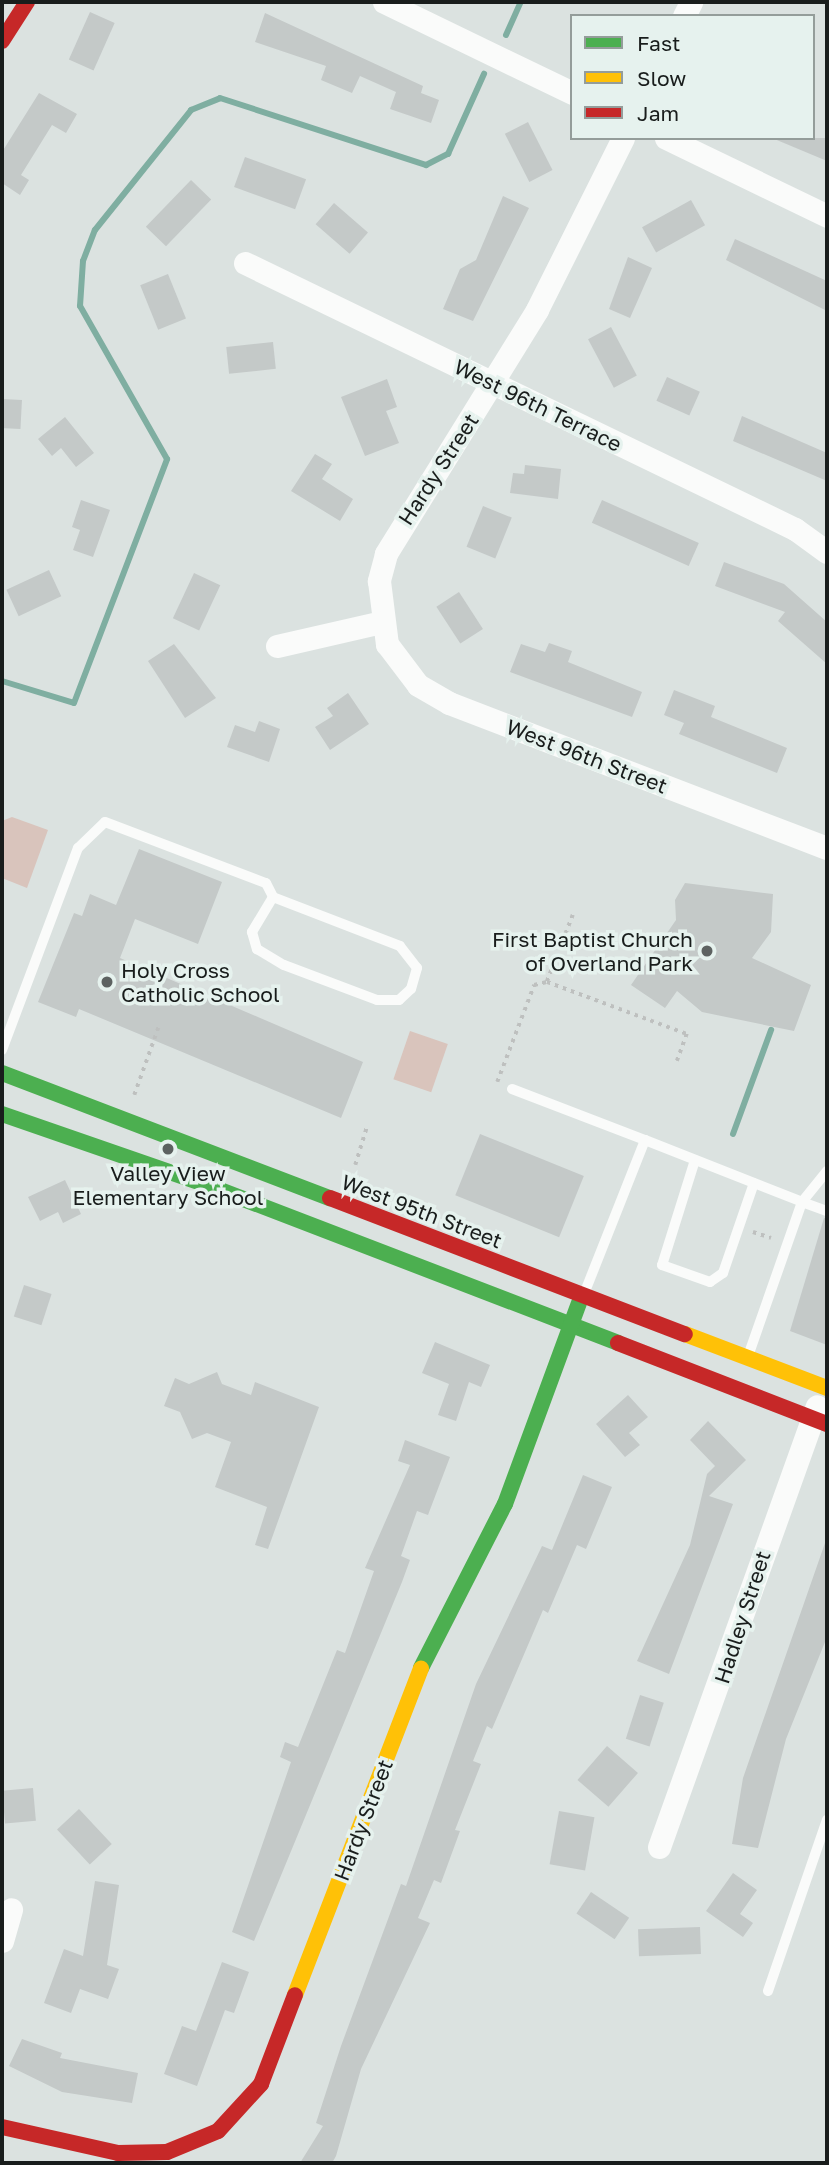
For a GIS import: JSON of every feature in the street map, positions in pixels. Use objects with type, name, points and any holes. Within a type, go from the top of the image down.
[{"type":"main road","points":[[2,41],[27,2]]},
{"type":"main road","name":"West 95th Street","points":[[2,1073],[582,1294],[742,1374],[820,1421]]},
{"type":"main road","name":"West 95th Street","points":[[3,1117],[207,1185],[570,1329],[742,1374],[826,1388]]},
{"type":"main road","name":"Hardy Street","points":[[2,2127],[145,2155],[191,2146],[244,2107],[286,2022],[428,1649],[509,1494],[582,1294]]},
{"type":"street","points":[[384,2],[570,92]]},
{"type":"street","name":"Hardy Street","points":[[382,622],[379,581],[386,554],[494,384],[622,140]]},
{"type":"street","points":[[670,140],[827,216]]},
{"type":"street","name":"West 96th Terrace","points":[[245,263],[795,529],[827,552]]},
{"type":"street","points":[[277,646],[382,622]]},
{"type":"street","name":"West 96th Street","points":[[382,622],[401,668],[449,703],[827,848]]},
{"type":"street","points":[[2,1090],[3,1117]]},
{"type":"street","name":"Hadley Street","points":[[659,1847],[820,1421],[826,1388]]},
{"type":"street","points":[[2,1941],[12,1909]]},
{"type":"lane","points":[[2,1050],[78,848],[105,822],[266,883],[273,897],[400,946],[417,968],[411,989],[399,1000],[377,1000],[257,949],[252,932],[273,897]]},
{"type":"lane","points":[[512,1089],[827,1211]]},
{"type":"lane","points":[[582,1294],[594,1280],[645,1140]]},
{"type":"lane","points":[[695,1160],[662,1265],[710,1282],[723,1273],[754,1183]]},
{"type":"lane","points":[[742,1374],[802,1202],[827,1171]]},
{"type":"lane","points":[[768,1991],[827,1820]]},
{"type":"path","points":[[547,982],[573,915]]},
{"type":"path","points":[[495,1086],[534,985],[547,982],[687,1034],[677,1061]]},
{"type":"path","points":[[131,1104],[159,1025]]},
{"type":"path","points":[[355,1165],[368,1125]]},
{"type":"path","points":[[751,1231],[771,1238]]},
{"type":"shaded area","points":[[12,817],[48,830],[27,888],[2,878],[2,821]]},
{"type":"shaded area","points":[[410,1031],[448,1044],[431,1092],[393,1079]]},
{"type":"building","points":[[90,12],[115,23],[94,70],[69,60]]},
{"type":"building","points":[[265,13],[423,86],[421,93],[439,100],[431,123],[390,109],[396,92],[360,76],[352,93],[321,80],[326,66],[255,42]]},
{"type":"building","points":[[39,93],[77,114],[66,133],[52,125],[21,175],[29,180],[20,195],[2,183],[2,152]]},
{"type":"building","points":[[528,122],[553,170],[529,182],[505,134]]},
{"type":"building","points":[[827,138],[827,161],[777,140]]},
{"type":"building","points":[[245,157],[306,179],[295,209],[234,187]]},
{"type":"building","points":[[191,180],[211,199],[166,246],[146,227]]},
{"type":"building","points":[[503,196],[529,208],[473,321],[443,309],[460,269],[476,260]]},
{"type":"building","points":[[691,200],[705,225],[656,253],[642,227]]},
{"type":"building","points":[[334,203],[368,233],[350,254],[316,224]]},
{"type":"building","points":[[735,239],[827,281],[827,311],[726,260]]},
{"type":"building","points":[[628,257],[652,268],[630,318],[609,309]]},
{"type":"building","points":[[168,274],[186,319],[158,330],[140,285]]},
{"type":"building","points":[[611,327],[637,376],[614,388],[588,339]]},
{"type":"building","points":[[273,342],[276,369],[229,374],[226,347]]},
{"type":"building","points":[[667,377],[700,392],[689,415],[656,401]]},
{"type":"building","points":[[387,379],[397,407],[386,411],[399,443],[365,456],[341,397]]},
{"type":"building","points":[[2,399],[22,400],[20,429],[2,428]]},
{"type":"building","points":[[742,416],[827,453],[827,481],[733,441]]},
{"type":"building","points":[[65,417],[94,453],[76,467],[61,448],[52,456],[38,439]]},
{"type":"building","points":[[315,454],[332,464],[322,479],[353,499],[340,521],[291,491]]},
{"type":"building","points":[[525,465],[561,469],[558,499],[510,493],[513,473],[524,474]]},
{"type":"building","points":[[81,500],[110,510],[93,557],[73,550],[80,530],[72,527]]},
{"type":"building","points":[[602,500],[699,543],[689,566],[592,523]]},
{"type":"building","points":[[483,506],[512,518],[495,558],[467,547]]},
{"type":"building","points":[[724,562],[784,584],[827,622],[827,664],[778,621],[785,612],[715,586]]},
{"type":"building","points":[[49,570],[61,596],[19,616],[6,590]]},
{"type":"building","points":[[194,573],[220,585],[199,631],[173,618]]},
{"type":"building","points":[[459,592],[483,629],[460,644],[436,607]]},
{"type":"building","points":[[549,643],[572,651],[568,662],[642,692],[632,717],[510,672],[521,644],[545,652]]},
{"type":"building","points":[[174,644],[216,698],[185,718],[148,661]]},
{"type":"building","points":[[674,690],[715,706],[711,717],[787,748],[777,773],[679,734],[684,723],[664,715]]},
{"type":"building","points":[[348,693],[369,724],[330,750],[315,727],[333,716],[327,708]]},
{"type":"building","points":[[259,721],[280,729],[269,762],[227,747],[235,725],[255,732]]},
{"type":"building","name":"Holy Cross Catholic School","points":[[139,849],[222,882],[198,944],[135,919],[120,958],[363,1062],[341,1118],[79,1009],[76,1017],[38,1002],[74,913],[82,916],[90,894],[116,905]]},
{"type":"building","name":"First Baptist Church of Overland Park","points":[[685,883],[773,894],[771,932],[752,958],[811,985],[794,1031],[702,1012],[677,991],[665,1008],[631,985],[676,920],[675,900]]},
{"type":"building","points":[[480,1134],[584,1176],[559,1237],[455,1195]]},
{"type":"building","points":[[65,1180],[81,1214],[63,1223],[58,1212],[40,1221],[28,1197]]},
{"type":"building","points":[[824,1218],[827,1219],[827,1345],[790,1331]]},
{"type":"building","points":[[24,1285],[52,1294],[41,1325],[14,1316]]},
{"type":"building","points":[[435,1342],[490,1365],[481,1387],[469,1382],[456,1421],[438,1415],[449,1384],[422,1373]]},
{"type":"building","points":[[217,1372],[222,1384],[251,1395],[255,1382],[319,1407],[268,1549],[255,1545],[267,1507],[215,1487],[231,1442],[207,1433],[192,1439],[180,1412],[164,1406],[175,1378],[189,1384]]},
{"type":"building","points":[[628,1395],[648,1417],[629,1433],[640,1445],[625,1457],[596,1424]]},
{"type":"building","points":[[708,1421],[746,1460],[709,1496],[733,1504],[669,1674],[637,1661],[690,1545],[707,1474],[715,1466],[690,1440]]},
{"type":"building","points":[[405,1440],[450,1457],[428,1515],[417,1511],[401,1556],[410,1560],[402,1582],[254,1941],[232,1932],[291,1762],[280,1757],[285,1742],[298,1747],[337,1650],[345,1653],[374,1571],[365,1568],[410,1465],[398,1461]]},
{"type":"building","points":[[583,1475],[612,1487],[586,1549],[577,1545],[548,1613],[543,1610],[492,1729],[487,1726],[473,1761],[481,1764],[455,1830],[460,1831],[441,1883],[434,1880],[418,1918],[430,1923],[361,2069],[336,2156],[332,2163],[300,2163],[323,2126],[316,2123],[341,2046],[401,1884],[406,1886],[476,1684],[542,1546],[552,1550]]},
{"type":"building","points":[[825,1543],[827,1637],[786,1739],[758,1848],[732,1844],[743,1778]]},
{"type":"building","points":[[640,1695],[664,1703],[650,1746],[626,1739]]},
{"type":"building","points":[[607,1746],[638,1773],[608,1807],[577,1780]]},
{"type":"building","points":[[33,1788],[36,1821],[5,1824],[2,1791]]},
{"type":"building","points":[[79,1809],[112,1844],[90,1865],[57,1829]]},
{"type":"building","points":[[559,1811],[594,1817],[585,1870],[550,1864]]},
{"type":"building","points":[[733,1873],[757,1890],[740,1914],[753,1923],[743,1937],[706,1911]]},
{"type":"building","points":[[95,1881],[119,1885],[107,1965],[119,1969],[108,1999],[80,1989],[71,2013],[44,2003],[64,1949],[83,1956]]},
{"type":"building","points":[[591,1892],[629,1918],[615,1939],[576,1914]]},
{"type":"building","points":[[700,1927],[701,1954],[639,1956],[638,1929]]},
{"type":"building","points":[[222,1962],[249,1972],[234,2013],[225,2010],[197,2086],[164,2074],[182,2026],[196,2031]]},
{"type":"building","points":[[22,2039],[62,2053],[60,2058],[138,2073],[132,2103],[62,2092],[9,2066]]},
{"type":"waterway","points":[[506,35],[521,2]]},
{"type":"waterway","points":[[2,681],[74,703],[167,459],[80,306],[83,261],[95,230],[191,110],[220,98],[426,165],[448,154],[484,74]]},
{"type":"waterway","points":[[733,1134],[771,1030]]},
{"type":"traffic: fast","points":[[2,1073],[330,1198]]},
{"type":"traffic: fast","points":[[2,1114],[207,1185],[618,1343]]},
{"type":"traffic: fast","points":[[421,1668],[505,1504],[579,1303]]},
{"type":"traffic: slow","points":[[685,1334],[827,1388]]},
{"type":"traffic: slow","points":[[295,1995],[421,1668]]},
{"type":"traffic: jam","points":[[2,41],[27,2]]},
{"type":"traffic: jam","points":[[330,1198],[685,1334]]},
{"type":"traffic: jam","points":[[618,1343],[827,1424]]},
{"type":"traffic: jam","points":[[2,2127],[118,2153],[167,2152],[218,2131],[261,2084],[295,1995]]},
{"type":"place","name":"First Baptist Church of Overland Park","points":[[707,951]]},
{"type":"place","name":"Holy Cross Catholic School","points":[[107,982]]},
{"type":"place","name":"Valley View Elementary School","points":[[168,1149]]}]
